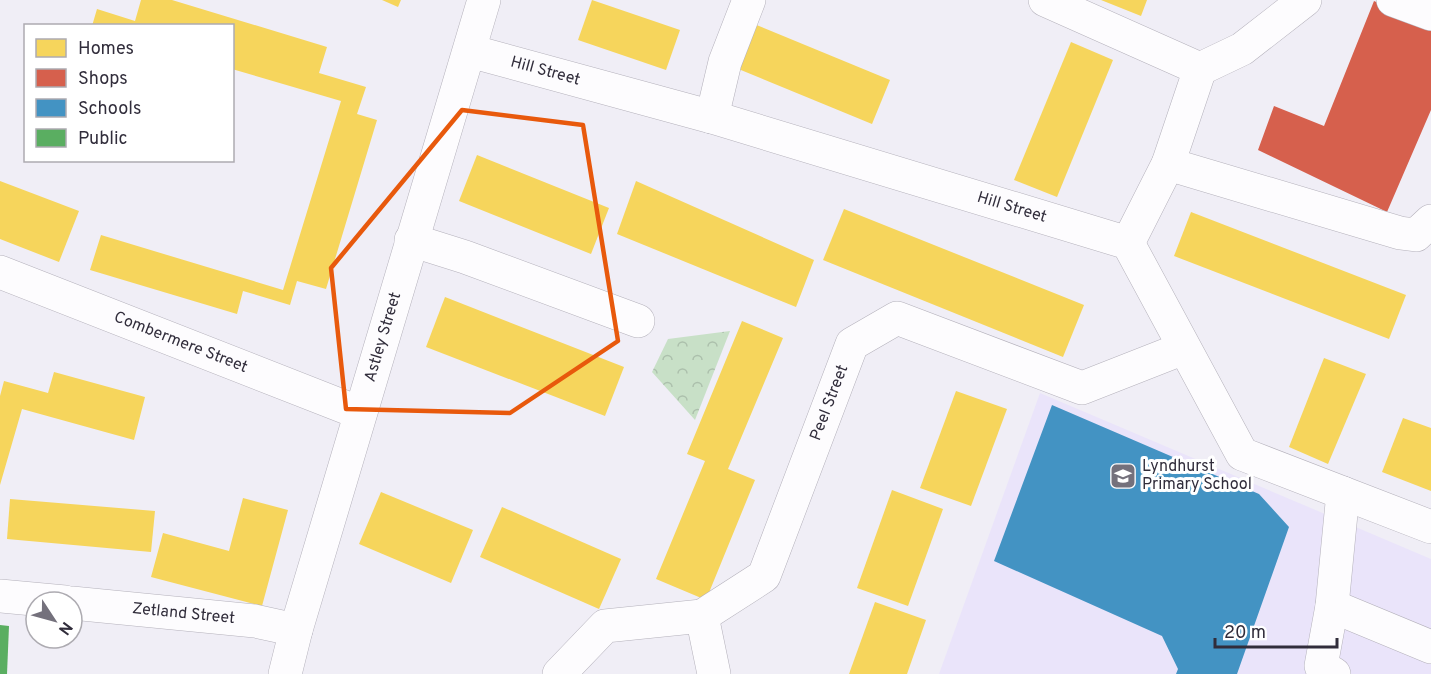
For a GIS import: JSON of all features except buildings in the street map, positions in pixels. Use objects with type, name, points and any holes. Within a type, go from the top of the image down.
[{"type":"street","name":"Astley Street","points":[[285,674],[411,240],[484,0]]},
{"type":"street","points":[[712,117],[725,62],[749,0]]},
{"type":"street","points":[[1045,0],[1200,69]]},
{"type":"street","points":[[1305,0],[1242,48],[1200,69],[1167,164],[1128,243],[1242,454],[1431,527]]},
{"type":"street","points":[[1393,0],[1431,14]]},
{"type":"street","name":"Hill Street","points":[[470,51],[712,117],[1128,243]]},
{"type":"street","points":[[1167,164],[1400,233],[1416,235],[1431,221]]},
{"type":"street","points":[[411,240],[465,257],[638,321]]},
{"type":"street","name":"Combermere Street","points":[[0,272],[360,413]]},
{"type":"street","name":"Peel Street","points":[[559,674],[604,626],[702,616],[764,576],[852,344],[897,318],[1082,388],[1185,348]]},
{"type":"street","points":[[1334,674],[1321,666],[1332,606],[1343,493]]},
{"type":"street","points":[[0,596],[24,598]]},
{"type":"street","name":"Zetland Street","points":[[84,604],[255,621],[296,630]]},
{"type":"street","points":[[1332,606],[1431,647]]},
{"type":"street","points":[[702,616],[714,674]]},
{"type":"highlighted area","points":[[462,110],[583,125],[618,341],[510,413],[346,409],[331,268]]},
{"type":"shaded area","name":"Lyndhurst Primary School","points":[[1040,393],[1431,559],[1431,674],[939,674]]},
{"type":"green space","points":[[730,331],[695,420],[652,372],[668,339]]},
{"type":"place","name":"Lyndhurst Primary School","points":[[1123,476]]}]
